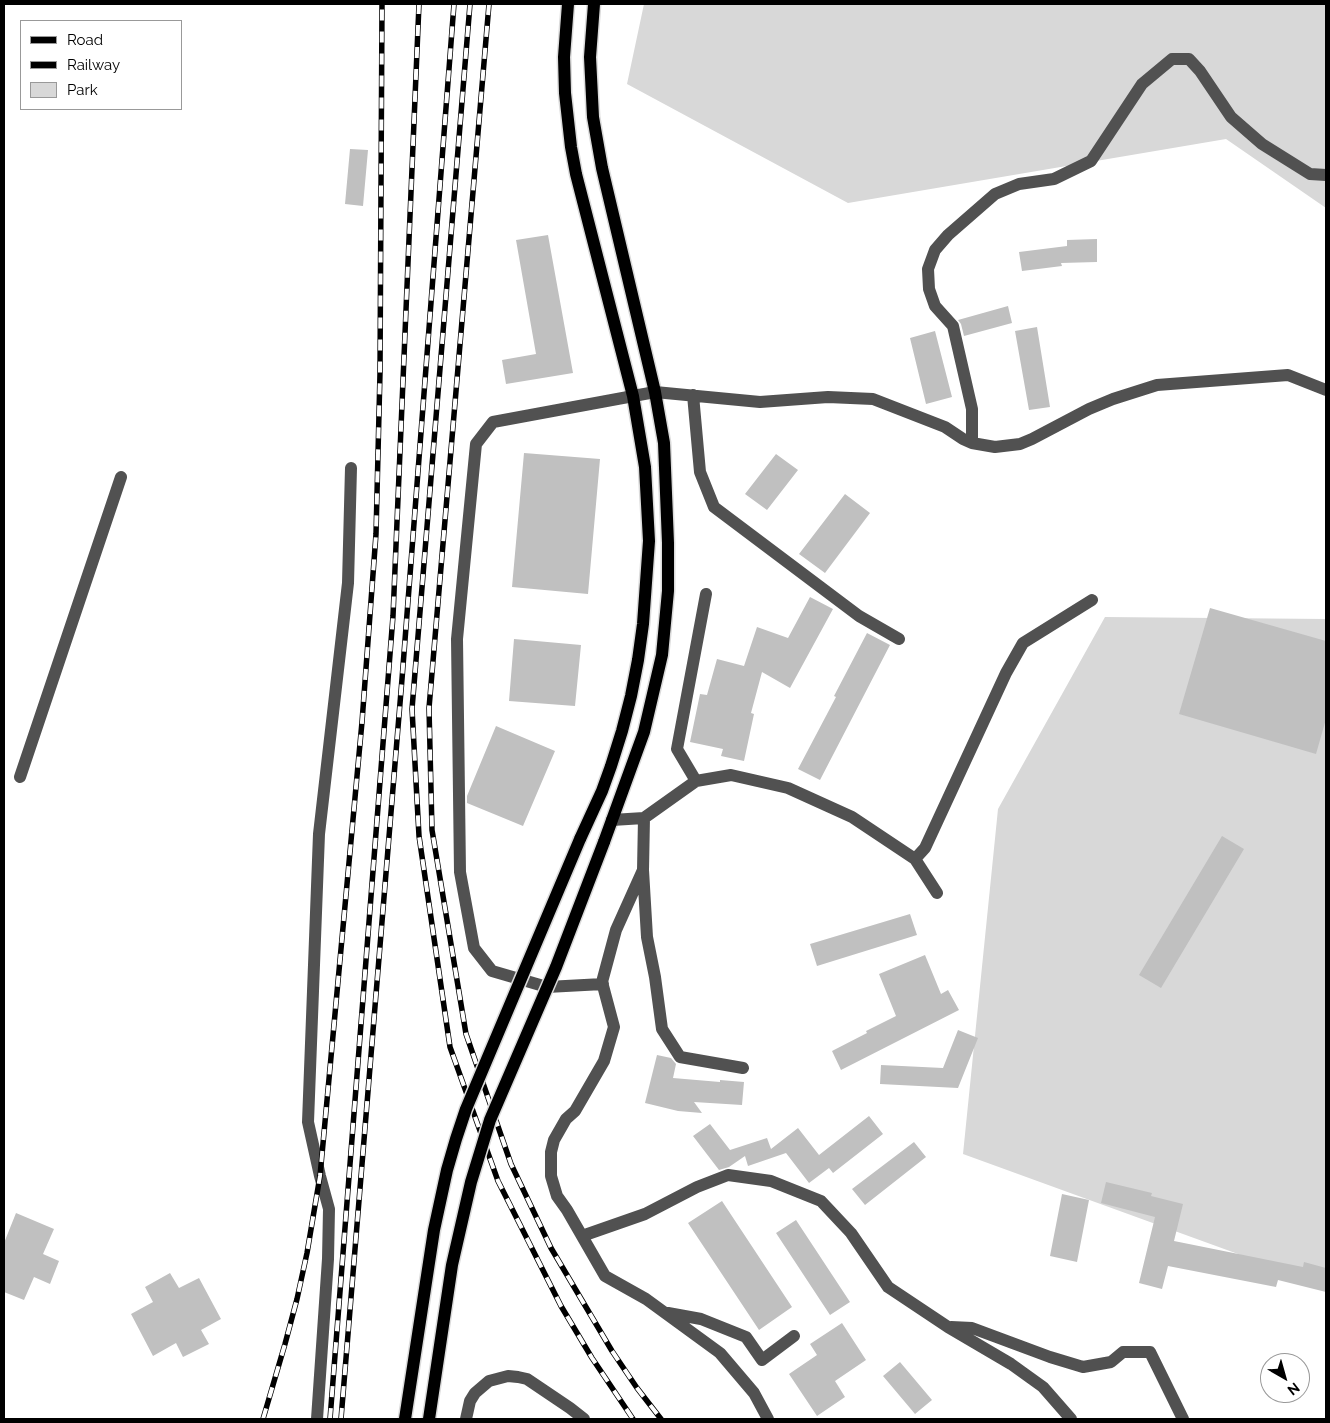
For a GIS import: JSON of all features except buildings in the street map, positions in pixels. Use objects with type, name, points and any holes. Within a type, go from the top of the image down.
[{"type":"main road","points":[[405,1419],[434,1230],[456,1139],[466,1109],[602,791],[622,731],[633,687],[643,624],[649,541],[645,467],[633,396],[576,174],[571,147],[564,75],[565,30],[568,4]]},
{"type":"main road","points":[[429,1419],[452,1265],[471,1182],[490,1120],[556,967],[644,732],[662,655],[668,591],[664,453],[655,392],[597,142],[590,66],[594,4]]},
{"type":"street","points":[[972,443],[972,410],[953,326],[935,306],[929,289],[928,269],[935,250],[948,234],[995,194],[1019,184],[1054,179],[1092,162],[1142,84],[1172,59],[1189,60],[1200,71],[1231,117],[1262,144],[1310,174],[1326,175]]},
{"type":"street","points":[[603,984],[547,987],[492,971],[474,948],[460,872],[457,639],[476,444],[493,422],[655,392],[760,402],[828,397],[873,399],[945,427],[972,443],[1008,447],[1032,439],[1089,409],[1113,399],[1157,385],[1288,374],[1326,390]]},
{"type":"street","points":[[693,395],[700,472],[714,507],[859,616],[898,639]]},
{"type":"street","points":[[317,1419],[328,1259],[329,1209],[308,1122],[319,834],[348,583],[351,468]]},
{"type":"street","points":[[20,777],[120,477]]},
{"type":"street","points":[[696,781],[677,749],[706,594]]},
{"type":"street","points":[[915,860],[925,848],[1006,673],[1023,643],[1092,600]]},
{"type":"street","points":[[612,820],[644,818],[696,781],[731,775],[788,788],[852,817],[915,860],[937,893]]},
{"type":"street","points":[[644,818],[643,870],[647,937],[662,1029],[680,1057],[743,1068]]},
{"type":"street","points":[[643,870],[616,930],[602,982],[614,1027],[604,1061],[575,1110],[566,1119],[554,1140],[550,1164],[551,1176],[557,1196],[605,1276],[646,1299],[720,1353],[754,1393],[768,1419]]},
{"type":"street","points":[[582,1236],[645,1214],[697,1187],[728,1175],[771,1181],[821,1202],[851,1233],[888,1287],[948,1327],[1011,1364],[1044,1387],[1071,1419]]},
{"type":"street","points":[[664,1312],[701,1319],[746,1337],[762,1360],[794,1336]]},
{"type":"street","points":[[948,1327],[972,1328],[1050,1357],[1084,1367],[1111,1362],[1123,1352],[1150,1352],[1184,1419]]},
{"type":"street","points":[[466,1419],[470,1402],[475,1393],[482,1386],[498,1378],[508,1376],[527,1379],[584,1419]]},
{"type":"green space","points":[[644,4],[1326,4],[1326,208],[1226,139],[848,203],[627,84]]},
{"type":"green space","points":[[1105,617],[1326,619],[1326,1286],[963,1154],[998,809]]},
{"type":"railway","points":[[263,1419],[297,1299],[320,1176],[362,722],[376,534],[380,373],[382,4]]},
{"type":"railway","points":[[330,1419],[393,616],[419,4]]},
{"type":"railway","points":[[341,1419],[402,679],[454,4]]},
{"type":"railway","points":[[470,4],[412,709],[419,836],[450,1047],[498,1181],[561,1306],[592,1358],[633,1419]]},
{"type":"railway","points":[[489,4],[429,708],[432,830],[466,1034],[511,1164],[551,1248],[612,1351],[661,1419]]}]
